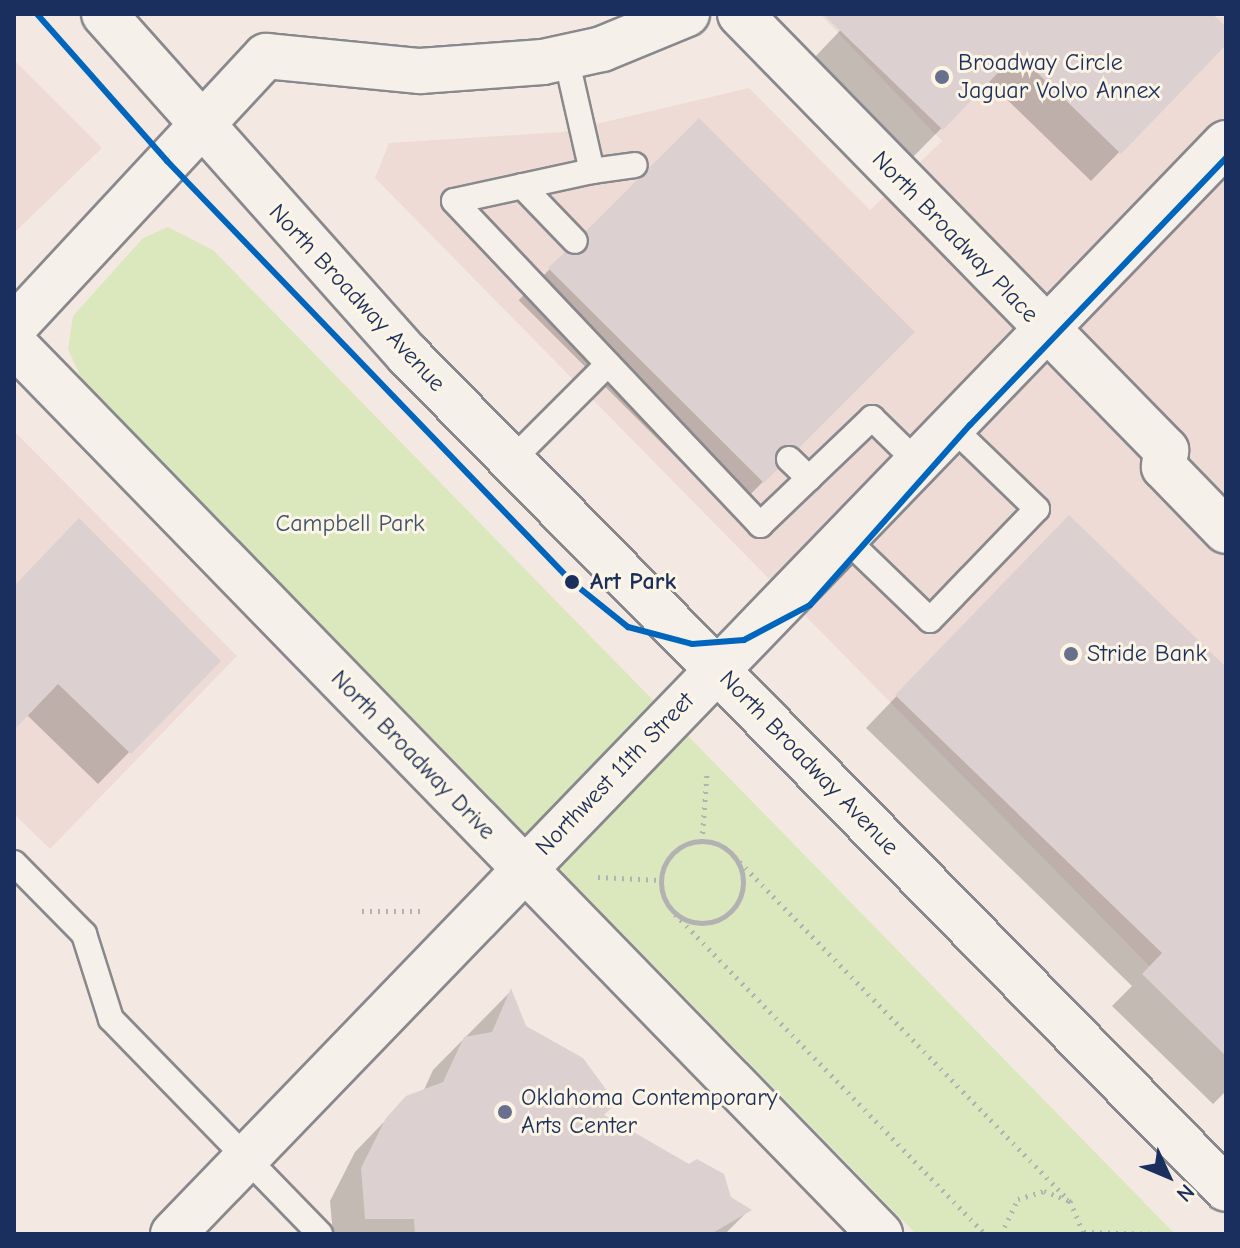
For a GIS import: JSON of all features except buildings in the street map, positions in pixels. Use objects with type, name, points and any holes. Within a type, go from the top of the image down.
[{"type":"street","name":"North Broadway Avenue","points":[[104,14],[200,125],[511,461],[1226,1189]]},
{"type":"street","points":[[14,327],[266,56],[420,71],[566,57],[687,14]]},
{"type":"street","name":"North Broadway Place","points":[[740,14],[1166,450],[1164,467],[1226,531]]},
{"type":"street","name":"Northwest 11th Street","points":[[173,1234],[1226,143]]},
{"type":"street","name":"North Broadway Drive","points":[[14,344],[880,1234]]},
{"type":"lane","points":[[566,57],[592,171]]},
{"type":"lane","points":[[635,165],[592,171],[454,201],[760,525],[872,418],[918,463]]},
{"type":"lane","points":[[522,186],[575,241]]},
{"type":"lane","points":[[511,461],[608,364]]},
{"type":"lane","points":[[845,538],[930,620],[1037,509],[952,427]]},
{"type":"lane","points":[[789,459],[809,478]]},
{"type":"lane","points":[[16,871],[84,934],[111,1019],[320,1234]]},
{"type":"path","points":[[702,841],[707,773]]},
{"type":"path","points":[[985,1234],[675,914],[660,880],[672,853],[702,841],[734,856],[1070,1201],[1084,1233],[1158,1234]]},
{"type":"path","points":[[675,914],[712,923],[735,908],[744,882],[734,856]]},
{"type":"path","points":[[592,871],[600,879],[660,880]]},
{"type":"path","points":[[362,911],[422,912],[431,902]]},
{"type":"path","points":[[1001,1234],[1009,1209],[1031,1193],[1070,1201]]},
{"type":"shaded area","points":[[820,14],[1226,17],[1226,1044],[375,178],[389,143],[562,132],[749,88],[870,210],[942,141]]},
{"type":"shaded area","points":[[14,60],[102,148],[14,233]]},
{"type":"shaded area","points":[[14,431],[237,656],[50,849],[14,814]]},
{"type":"green space","name":"Campbell Park","points":[[168,227],[213,250],[1175,1234],[916,1234],[81,378],[68,349],[73,316],[143,238]]},
{"type":"transit line","points":[[37,14],[167,161],[572,582],[628,627],[692,644],[744,640],[810,605],[970,425],[1226,158]]},
{"type":"place","name":"Broadway Circle Jaguar Volvo Annex","points":[[942,77]]},
{"type":"place","name":"Art Park","points":[[572,582]]},
{"type":"place","name":"Stride Bank","points":[[1071,654]]},
{"type":"place","name":"Oklahoma Contemporary Arts Center","points":[[505,1112]]}]
